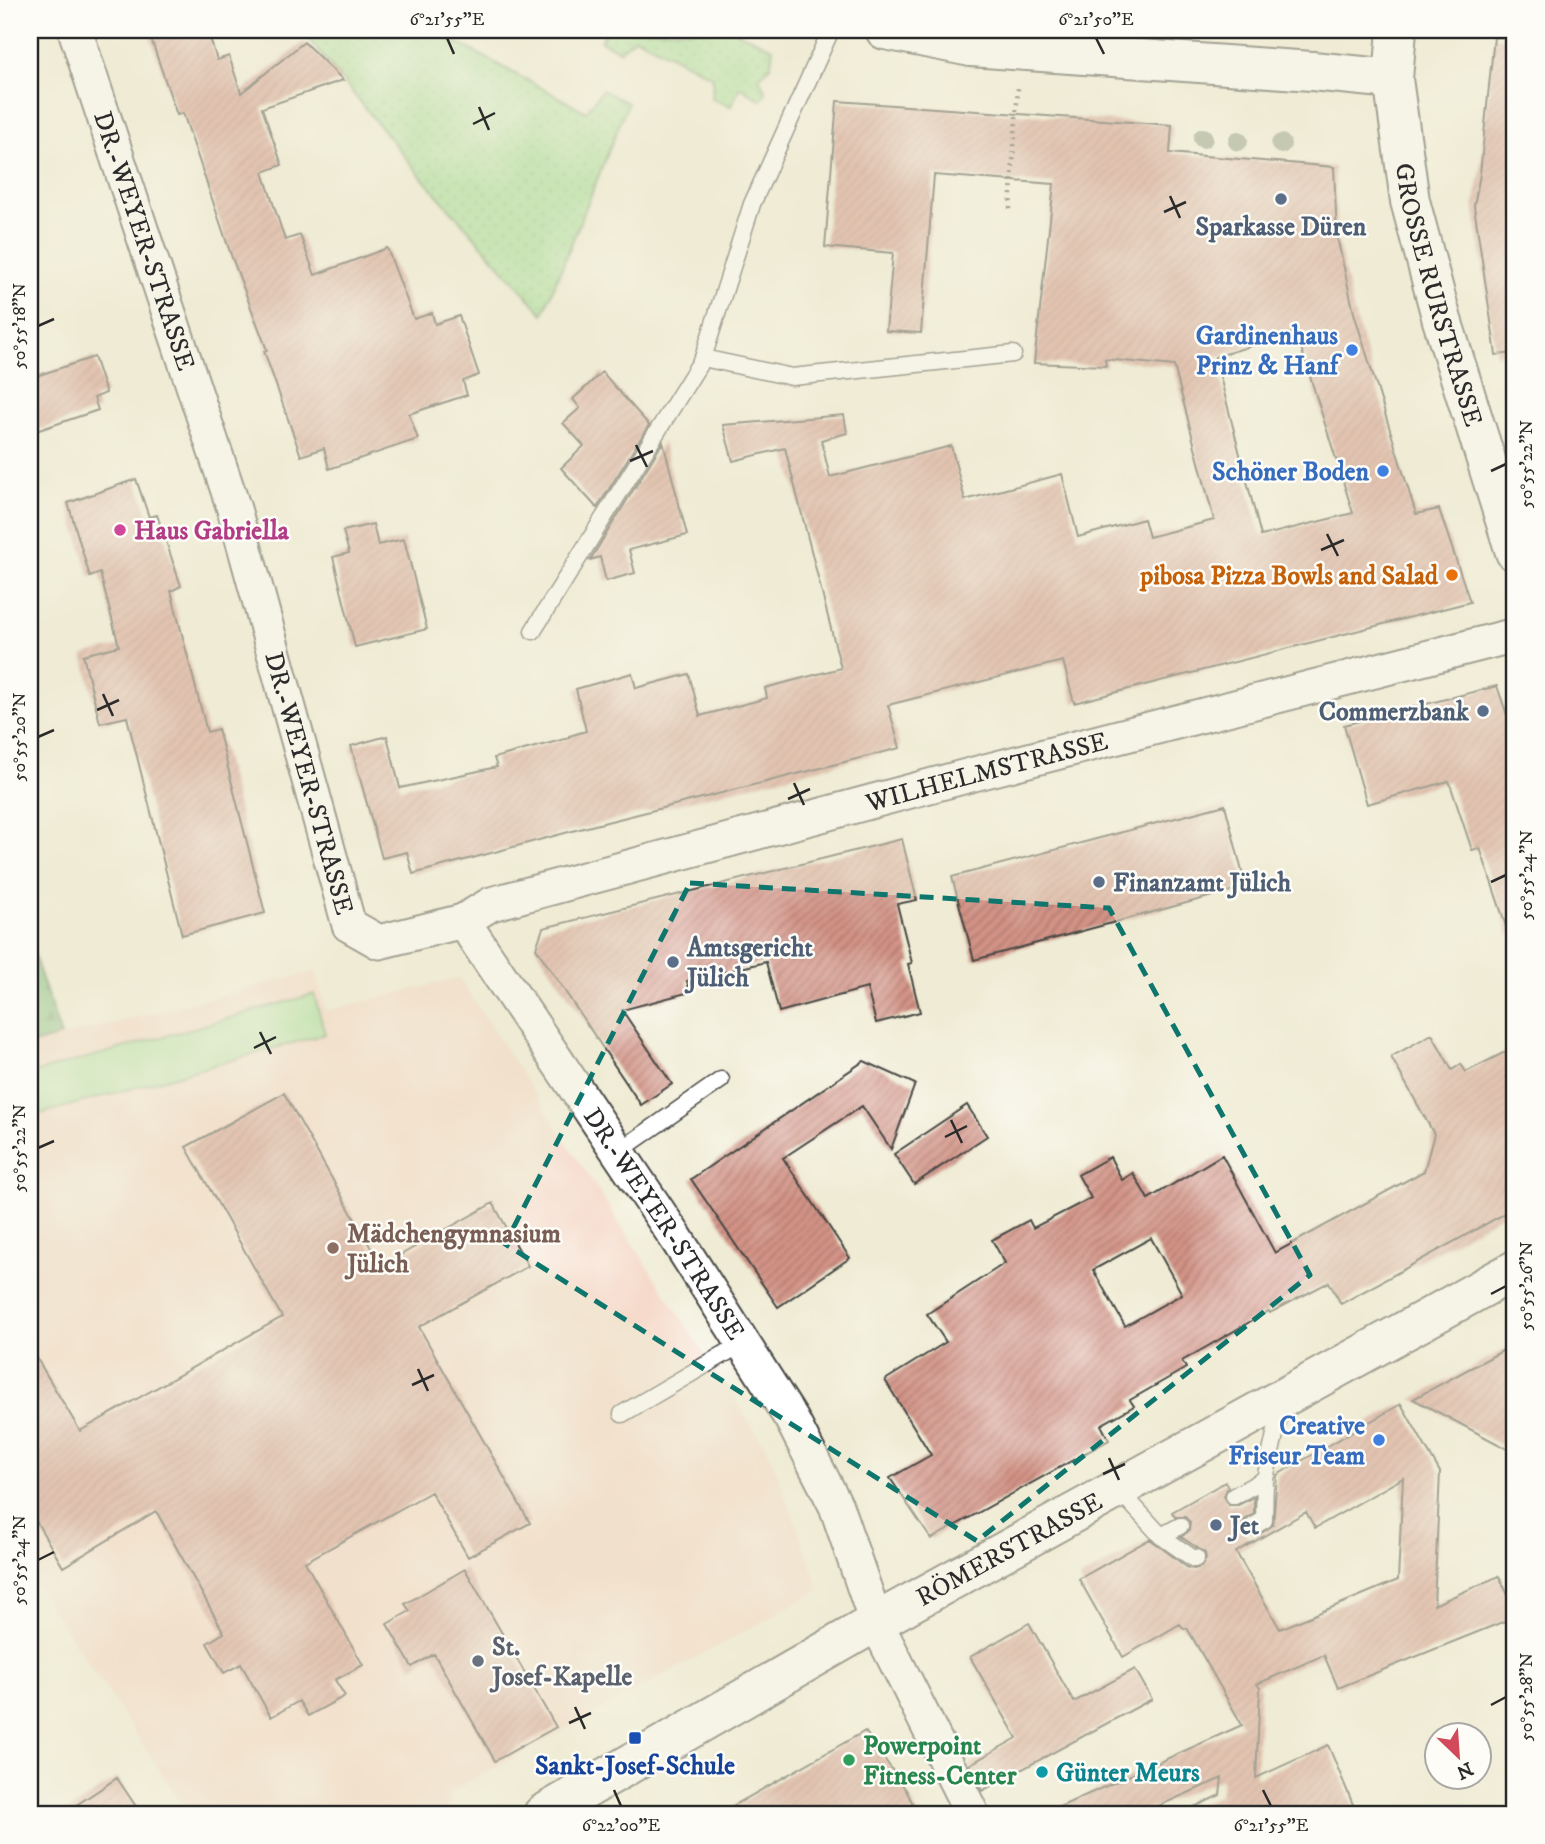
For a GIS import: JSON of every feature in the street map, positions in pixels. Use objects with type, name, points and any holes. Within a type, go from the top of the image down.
[{"type":"main road","points":[[885,30],[971,47],[1393,79]]},
{"type":"main road","name":"GROSSE RURSTRASSE","points":[[1396,30],[1393,79],[1416,228],[1515,552]]},
{"type":"main road","name":"RÖMERSTRASSE","points":[[543,1814],[876,1622],[1515,1270]]},
{"type":"main road","points":[[1460,1301],[1515,1292]]},
{"type":"street","name":"DR.-WEYER-STRASSE","points":[[75,30],[234,509],[349,925],[379,942],[463,921],[618,1152],[792,1420],[836,1506],[876,1622],[972,1814]]},
{"type":"street","name":"WILHELMSTRASSE","points":[[463,921],[491,904],[1515,635]]},
{"type":"lane","points":[[533,631],[703,358],[752,204],[831,30]]},
{"type":"lane","points":[[703,358],[792,377],[1013,354]]},
{"type":"lane","points":[[618,1152],[721,1080]]},
{"type":"lane","points":[[622,1414],[743,1343]]},
{"type":"lane","points":[[1252,1527],[1264,1520],[1265,1479],[1283,1399]]},
{"type":"lane","points":[[1234,1496],[1265,1479]]},
{"type":"lane","points":[[1118,1489],[1160,1536],[1196,1558]]},
{"type":"lane","points":[[1160,1536],[1180,1526]]},
{"type":"path","points":[[1010,209],[1021,50]]},
{"type":"path","points":[[1515,1065],[1507,1080],[1515,1096]]},
{"type":"highlighted area","points":[[690,883],[1109,908],[1310,1275],[977,1541],[505,1244]]},
{"type":"shaded area","name":"Mädchengymnasium Jülich","points":[[316,971],[326,1011],[459,978],[769,1452],[820,1590],[450,1792],[449,1814],[189,1814],[30,1576],[30,1045]]},
{"type":"green space","points":[[291,30],[434,30],[586,112],[602,90],[628,103],[543,314],[424,180],[307,37]]},
{"type":"green space","points":[[607,30],[733,30],[773,48],[771,65],[759,78],[766,92],[761,100],[740,87],[731,106],[712,99],[713,77],[635,37],[620,51],[601,41]]},
{"type":"green space","points":[[30,943],[61,1036],[30,1045]]},
{"type":"green space","points":[[314,994],[325,1034],[30,1117],[30,1074]]},
{"type":"building","points":[[148,30],[192,30],[195,37],[208,32],[217,60],[229,56],[241,93],[304,42],[343,80],[262,108],[282,165],[263,172],[285,240],[300,235],[315,275],[387,248],[414,319],[432,313],[435,324],[459,316],[479,375],[463,381],[467,395],[409,414],[418,439],[329,469],[324,448],[301,456],[264,351],[267,350],[231,255],[183,113],[177,115]]},
{"type":"building","points":[[1494,37],[1515,38],[1515,353],[1496,355],[1474,206],[1480,174]]},
{"type":"building","points":[[837,101],[1172,125],[1170,153],[1334,167],[1337,237],[1354,313],[1416,514],[1439,509],[1470,602],[1074,703],[1063,661],[888,705],[900,748],[413,874],[407,852],[382,858],[351,746],[387,736],[400,788],[497,767],[494,758],[586,731],[576,689],[632,673],[636,688],[689,674],[700,716],[767,698],[765,688],[841,668],[785,448],[733,461],[723,425],[844,415],[847,433],[821,440],[830,477],[951,446],[965,500],[1062,474],[1078,537],[1144,519],[1149,537],[1214,520],[1174,366],[1105,359],[1106,366],[1034,363],[1054,184],[934,175],[921,333],[886,331],[893,253],[825,247]],"holes":[[[1296,332],[1353,513],[1261,536],[1215,357]]]},
{"type":"building","points":[[94,357],[106,393],[94,398],[98,410],[30,433],[30,378]]},
{"type":"building","points":[[602,372],[649,425],[597,508],[561,468],[584,446],[563,423],[580,408],[573,399]]},
{"type":"building","points":[[663,442],[687,535],[629,550],[635,573],[606,581],[600,557],[590,560]]},
{"type":"building","points":[[136,479],[149,517],[157,515],[181,586],[171,591],[207,732],[218,729],[265,913],[182,935],[127,717],[100,723],[83,655],[119,646],[100,573],[90,577],[68,503]]},
{"type":"building","points":[[373,524],[378,545],[404,539],[427,629],[355,647],[333,557],[349,553],[343,531]]},
{"type":"building","points":[[1497,686],[1515,738],[1515,934],[1509,935],[1480,848],[1472,850],[1449,781],[1367,804],[1344,725]]},
{"type":"building","name":"Finanzamt Jülich","points":[[1225,805],[1246,887],[974,960],[952,877]]},
{"type":"building","points":[[902,839],[917,900],[897,904],[912,963],[908,964],[920,1012],[876,1023],[867,988],[779,1012],[766,962],[687,981],[690,992],[622,1010],[672,1084],[641,1105],[536,948],[543,928]]},
{"type":"building","points":[[1432,1034],[1452,1070],[1461,1064],[1466,1072],[1515,1047],[1515,1208],[1341,1304],[1329,1282],[1270,1313],[1269,1311],[1182,1361],[1186,1368],[1130,1400],[1134,1406],[1101,1425],[1109,1440],[931,1539],[890,1478],[931,1455],[885,1380],[946,1342],[927,1314],[1005,1263],[992,1240],[1029,1220],[1033,1228],[1091,1198],[1078,1175],[1110,1157],[1122,1180],[1133,1173],[1148,1199],[1222,1155],[1275,1253],[1424,1171],[1434,1134],[1391,1057]],"holes":[[[1151,1238],[1182,1294],[1125,1326],[1093,1270]]]},
{"type":"building","points":[[864,1061],[915,1084],[891,1149],[862,1106],[783,1158],[850,1258],[778,1307],[691,1179]]},
{"type":"building","points":[[284,1093],[381,1266],[493,1203],[528,1266],[419,1327],[530,1523],[468,1557],[431,1492],[305,1562],[363,1665],[335,1680],[345,1696],[308,1716],[299,1701],[271,1717],[241,1664],[224,1673],[207,1643],[224,1633],[156,1511],[63,1567],[30,1511],[30,1347],[80,1431],[282,1317],[186,1147]]},
{"type":"building","points":[[967,1105],[987,1136],[914,1184],[894,1154]]},
{"type":"building","points":[[1515,1344],[1515,1453],[1413,1399]]},
{"type":"building","points":[[1401,1404],[1440,1472],[1434,1605],[1499,1576],[1515,1610],[1515,1617],[1338,1688],[1324,1655],[1257,1684],[1260,1688],[1256,1778],[1328,1745],[1357,1814],[1179,1814],[1220,1795],[1222,1778],[1140,1814],[1044,1814],[1242,1725],[1187,1628],[1184,1629],[1180,1624],[1123,1657],[1079,1579],[1150,1539],[1188,1568],[1201,1567],[1206,1559],[1205,1553],[1181,1537],[1189,1531],[1190,1522],[1185,1517],[1175,1517],[1172,1512],[1225,1482],[1228,1487],[1224,1496],[1229,1505],[1238,1505],[1254,1497],[1254,1514],[1243,1521],[1242,1528],[1247,1536],[1257,1536],[1273,1525],[1277,1475]],"holes":[[[1403,1478],[1398,1580],[1280,1629],[1236,1552],[1306,1512],[1315,1528]]]},
{"type":"building","name":"St. Josef-Kapelle","points":[[465,1569],[556,1727],[495,1761],[434,1654],[412,1667],[387,1624],[410,1611],[405,1604]]},
{"type":"building","points":[[1029,1623],[1074,1702],[1135,1669],[1152,1699],[982,1791],[969,1765],[1017,1738],[970,1657]]},
{"type":"building","name":"Powerpoint Fitness-Center","points":[[865,1731],[906,1790],[918,1814],[719,1814]]},
{"type":"building","points":[[117,1778],[141,1814],[63,1814]]},
{"type":"place","name":"Sparkasse Düren","points":[[1281,199]]},
{"type":"place","name":"Gardinenhaus Prinz & Hanf","points":[[1352,350]]},
{"type":"place","name":"Schöner Boden","points":[[1383,471]]},
{"type":"place","name":"Haus Gabriella","points":[[120,530]]},
{"type":"place","name":"pibosa Pizza Bowls and Salad","points":[[1452,575]]},
{"type":"place","name":"Commerzbank","points":[[1483,711]]},
{"type":"place","name":"Finanzamt Jülich","points":[[1099,882]]},
{"type":"place","name":"Amtsgericht Jülich","points":[[673,962]]},
{"type":"place","name":"Mädchengymnasium Jülich","points":[[333,1248]]},
{"type":"place","name":"Creative Friseur Team","points":[[1379,1440]]},
{"type":"place","name":"Jet","points":[[1216,1525]]},
{"type":"place","name":"St. Josef-Kapelle","points":[[478,1661]]},
{"type":"place","name":"Sankt-Josef-Schule","points":[[635,1738]]},
{"type":"place","name":"Powerpoint Fitness-Center","points":[[849,1760]]},
{"type":"place","name":"Günter Meurs","points":[[1042,1772]]}]
